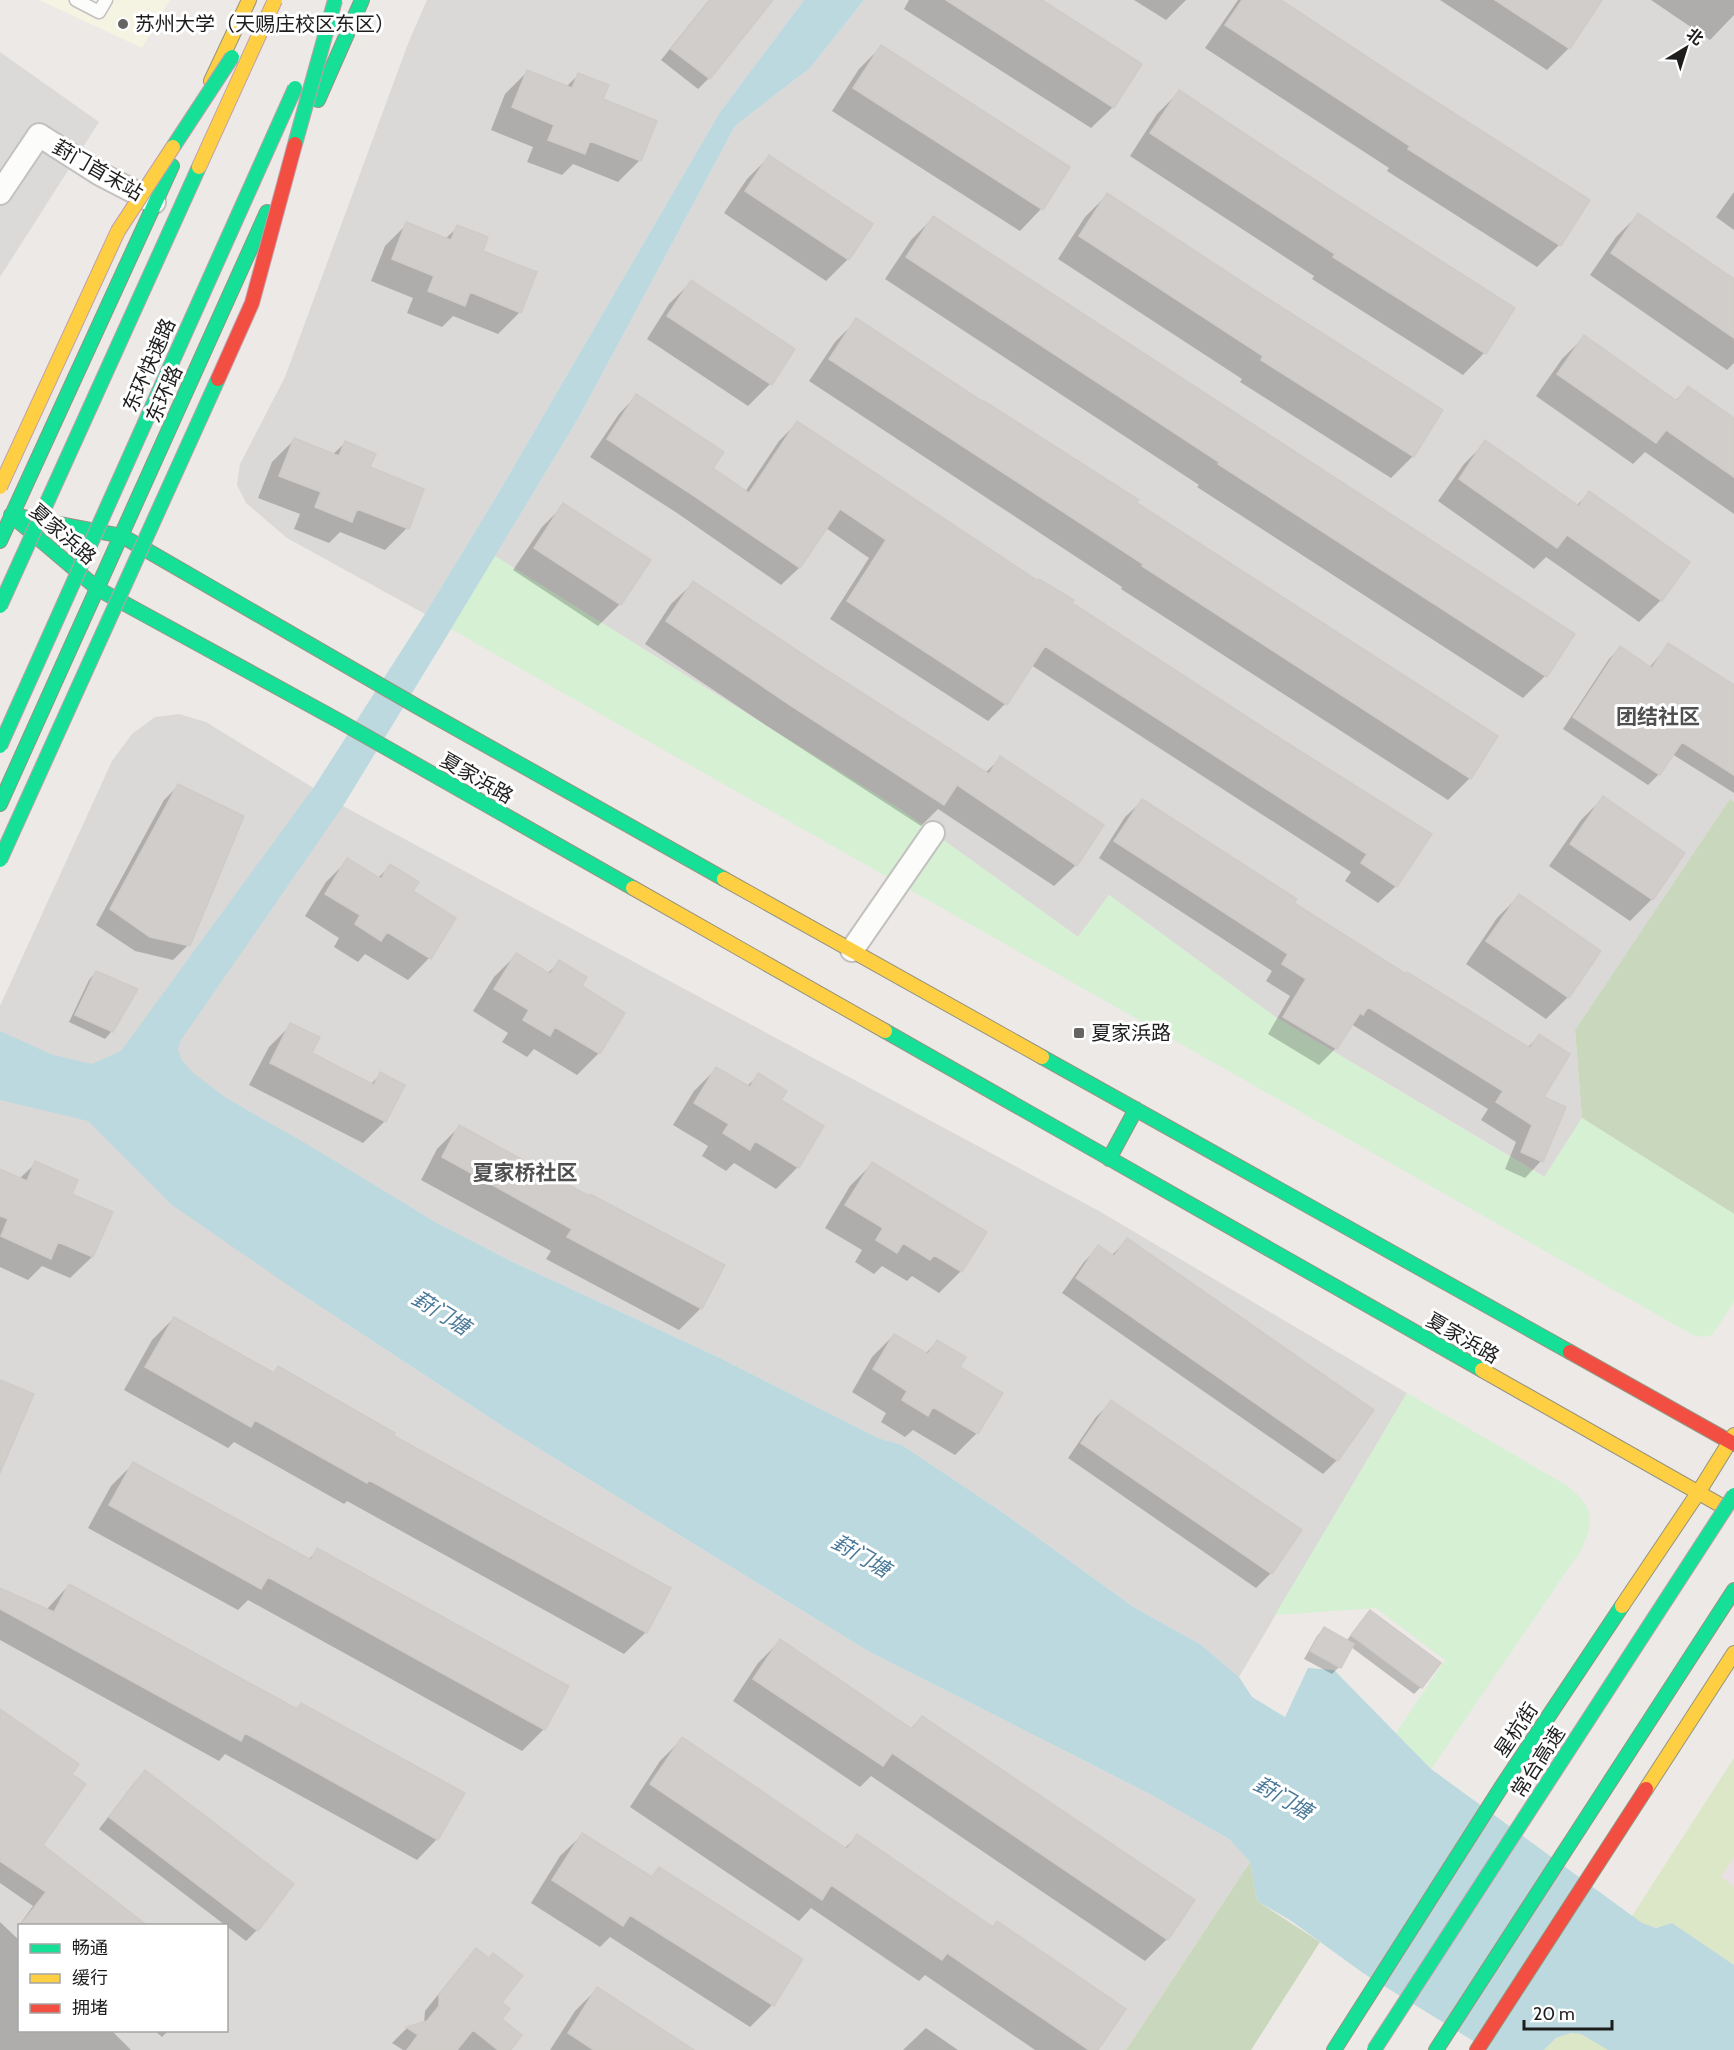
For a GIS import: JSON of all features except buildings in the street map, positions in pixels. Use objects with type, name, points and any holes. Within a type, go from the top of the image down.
[{"type":"main road","points":[[0,541],[249,0]]},
{"type":"main road","points":[[0,487],[118,231],[269,0]]},
{"type":"main road","name":"东环快速路","points":[[0,606],[275,0]]},
{"type":"main road","points":[[0,860],[252,303],[335,0]]},
{"type":"main road","name":"东环快速路","points":[[0,746],[335,0]]},
{"type":"main road","name":"东环路","points":[[0,804],[362,0]]},
{"type":"main road","points":[[0,506],[12,515]]},
{"type":"main road","name":"夏家浜路","points":[[12,515],[122,536],[418,707],[1733,1440]]},
{"type":"main road","name":"夏家浜路","points":[[12,515],[98,589],[341,722],[1734,1513]]},
{"type":"main road","points":[[1109,1160],[1136,1109]]},
{"type":"main road","name":"星杭街","points":[[1335,2050],[1502,1786],[1733,1440]]},
{"type":"main road","name":"常台高速","points":[[1374,2050],[1734,1494]]},
{"type":"main road","points":[[1436,2050],[1734,1590]]},
{"type":"main road","points":[[1477,2050],[1734,1653]]},
{"type":"street","name":"葑门首末站","points":[[0,193],[39,135],[100,174],[155,203]]},
{"type":"street","points":[[852,950],[933,833]]},
{"type":"lane","points":[[76,0],[99,12],[106,0]]},
{"type":"shaded area","name":"苏州大学（天赐庄校区东区）","points":[[39,0],[170,0],[142,48]]},
{"type":"shaded area","points":[[427,0],[804,0],[720,112],[496,497],[425,614],[287,538],[246,503],[237,485],[240,464],[285,377],[409,41]]},
{"type":"shaded area","points":[[864,0],[1734,0],[1734,802],[1730,800],[1575,1030],[1582,1118],[1545,1177],[1274,1016],[1109,895],[1078,937],[903,811],[495,556],[579,417],[735,126],[810,68]]},
{"type":"shaded area","points":[[0,52],[99,122],[0,277]]},
{"type":"shaded area","points":[[179,714],[206,722],[343,806],[1099,1211],[1407,1393],[1239,1677],[1200,1644],[1135,1608],[1002,1512],[902,1445],[878,1438],[718,1357],[515,1263],[437,1223],[244,1108],[298,1292],[507,1429],[868,1651],[1146,1792],[1229,1839],[1250,1862],[1126,2050],[0,2050],[0,1006],[112,761],[132,734],[155,717]]},
{"type":"shaded area","points":[[1734,1857],[1734,1887],[1721,1878]]},
{"type":"green space","points":[[495,556],[903,811],[1078,937],[1109,895],[1274,1016],[1544,1177],[1582,1118],[1734,1214],[1734,1302],[1712,1335],[1704,1337],[1693,1335],[451,629]]},
{"type":"green space","points":[[1730,799],[1734,802],[1734,1214],[1582,1118],[1575,1030]]},
{"type":"green space","points":[[1407,1393],[1566,1485],[1587,1507],[1590,1521],[1581,1550],[1431,1769],[1396,1733],[1445,1660],[1376,1608],[1275,1615]]},
{"type":"green space","points":[[1734,1758],[1734,1857],[1721,1877],[1734,1887],[1734,1965],[1672,1923],[1651,1927],[1632,1916]]},
{"type":"green space","points":[[1250,1862],[1257,1901],[1320,1942],[1251,2050],[1126,2050]]},
{"type":"green space","points":[[1571,2033],[1581,2034],[1608,2050],[1544,2050],[1556,2038]]},
{"type":"water","name":"葑门塘","points":[[804,0],[864,0],[810,68],[735,126],[579,417],[343,806],[181,1040],[178,1049],[181,1059],[192,1072],[226,1098],[437,1223],[515,1263],[718,1357],[878,1438],[902,1445],[1002,1512],[1135,1608],[1200,1644],[1239,1677],[1252,1697],[1285,1717],[1308,1668],[1334,1670],[1431,1769],[1642,1923],[1656,1928],[1672,1923],[1734,1965],[1734,2050],[1608,2050],[1581,2034],[1571,2033],[1556,2038],[1544,2050],[1488,2050],[1363,1973],[1290,1920],[1257,1901],[1250,1862],[1229,1839],[1146,1792],[868,1651],[507,1429],[298,1292],[172,1205],[88,1121],[0,1100],[0,1031],[53,1055],[92,1064],[121,1051],[314,787],[425,614],[496,497],[720,112]]},
{"type":"traffic: fast","points":[[295,144],[335,0]]},
{"type":"traffic: fast","points":[[318,100],[362,0]]},
{"type":"traffic: fast","points":[[173,147],[232,57]]},
{"type":"traffic: fast","points":[[0,746],[295,88]]},
{"type":"traffic: fast","points":[[0,541],[172,166]]},
{"type":"traffic: fast","points":[[0,606],[199,167]]},
{"type":"traffic: fast","points":[[0,804],[267,212]]},
{"type":"traffic: fast","points":[[0,860],[218,379]]},
{"type":"traffic: fast","points":[[11,515],[98,589],[341,722],[633,888]]},
{"type":"traffic: fast","points":[[13,515],[122,536],[418,707],[724,879]]},
{"type":"traffic: fast","points":[[885,1031],[1482,1370]]},
{"type":"traffic: fast","points":[[1042,1057],[1570,1352]]},
{"type":"traffic: fast","points":[[1109,1159],[1136,1109]]},
{"type":"traffic: fast","points":[[1374,2050],[1734,1495]]},
{"type":"traffic: fast","points":[[1436,2050],[1734,1590]]},
{"type":"traffic: fast","points":[[1334,2050],[1502,1786],[1622,1606]]},
{"type":"traffic: slow","points":[[211,81],[249,0]]},
{"type":"traffic: slow","points":[[199,167],[275,0]]},
{"type":"traffic: slow","points":[[0,487],[118,231],[173,147]]},
{"type":"traffic: slow","points":[[724,879],[1042,1057]]},
{"type":"traffic: slow","points":[[633,888],[885,1031]]},
{"type":"traffic: slow","points":[[1482,1370],[1722,1506]]},
{"type":"traffic: slow","points":[[1622,1606],[1734,1435]]},
{"type":"traffic: slow","points":[[1646,1789],[1734,1653]]},
{"type":"traffic: jam","points":[[218,379],[252,303],[295,144]]},
{"type":"traffic: jam","points":[[1570,1352],[1734,1444]]},
{"type":"traffic: jam","points":[[1477,2050],[1646,1789]]},
{"type":"place","name":"苏州大学（天赐庄校区东区）","points":[[123,24]]},
{"type":"place","name":"夏家浜路","points":[[1079,1033]]},
{"type":"district","name":"团结社区","points":[[1658,717]]},
{"type":"district","name":"夏家桥社区","points":[[525,1173]]}]
